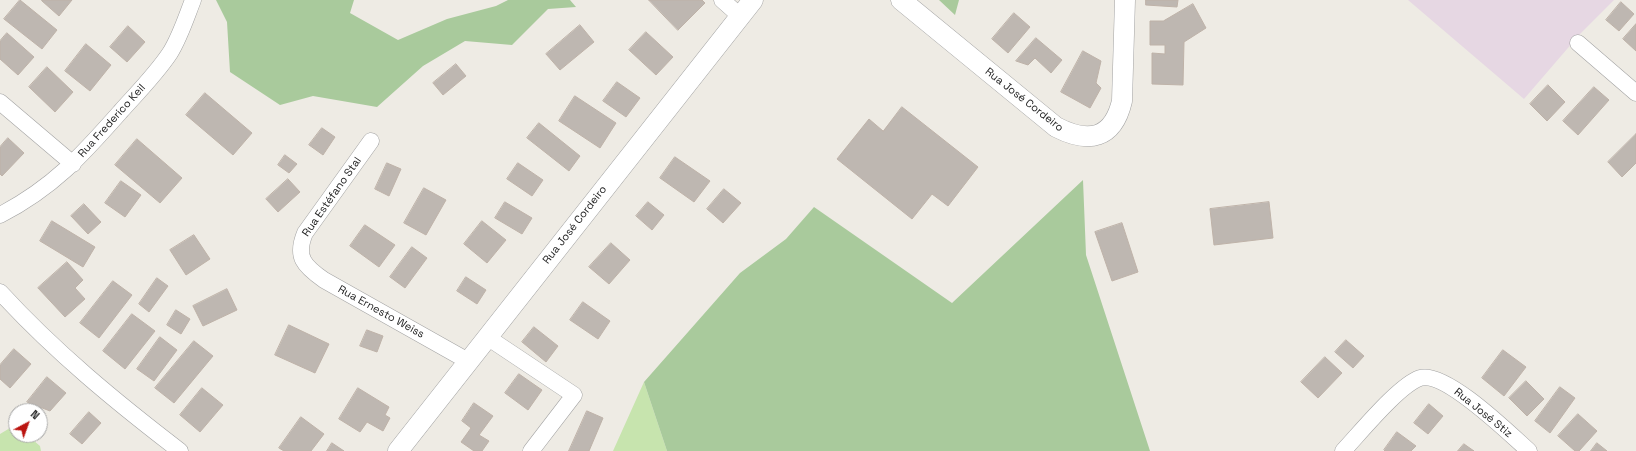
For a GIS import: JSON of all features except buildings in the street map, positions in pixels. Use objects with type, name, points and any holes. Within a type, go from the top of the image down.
[{"type":"street","name":"Rua Frederico Keil","points":[[0,215],[34,196],[73,164],[159,68],[181,32],[193,0]]},
{"type":"street","points":[[722,0],[740,16]]},
{"type":"street","name":"Rua José Cordeiro","points":[[398,451],[753,0]]},
{"type":"street","name":"Rua José Cordeiro","points":[[901,0],[1056,127],[1081,137],[1093,136],[1102,133],[1111,125],[1118,115],[1122,101],[1125,0]]},
{"type":"street","points":[[1578,43],[1636,93]]},
{"type":"street","points":[[0,102],[73,164]]},
{"type":"street","name":"Rua Estéfano Stal","points":[[301,256],[301,243],[306,233],[371,141]]},
{"type":"street","name":"Rua Ernesto Weiss","points":[[301,256],[306,265],[324,280],[468,361]]},
{"type":"street","points":[[0,292],[22,316],[62,354],[114,400],[180,451]]},
{"type":"street","points":[[487,337],[574,395],[531,451]]},
{"type":"street","name":"Rua José Stiz","points":[[1343,451],[1401,389],[1421,378],[1433,378],[1463,395],[1529,451]]},
{"type":"shaded area","points":[[1408,0],[1614,0],[1580,34],[1524,99]]},
{"type":"green space","points":[[216,0],[354,0],[350,13],[398,40],[447,19],[496,6],[508,0],[570,0],[576,7],[548,9],[512,45],[465,41],[423,66],[377,107],[313,96],[280,105],[230,72],[227,22]]},
{"type":"green space","points":[[939,0],[959,0],[955,15]]},
{"type":"green space","points":[[1083,180],[1086,255],[1150,451],[667,451],[644,382],[740,273],[786,239],[814,207],[952,303]]},
{"type":"green space","points":[[644,382],[667,451],[613,451]]},
{"type":"green space","points":[[8,429],[8,443],[36,443],[40,446],[41,451],[0,451],[0,434]]}]
